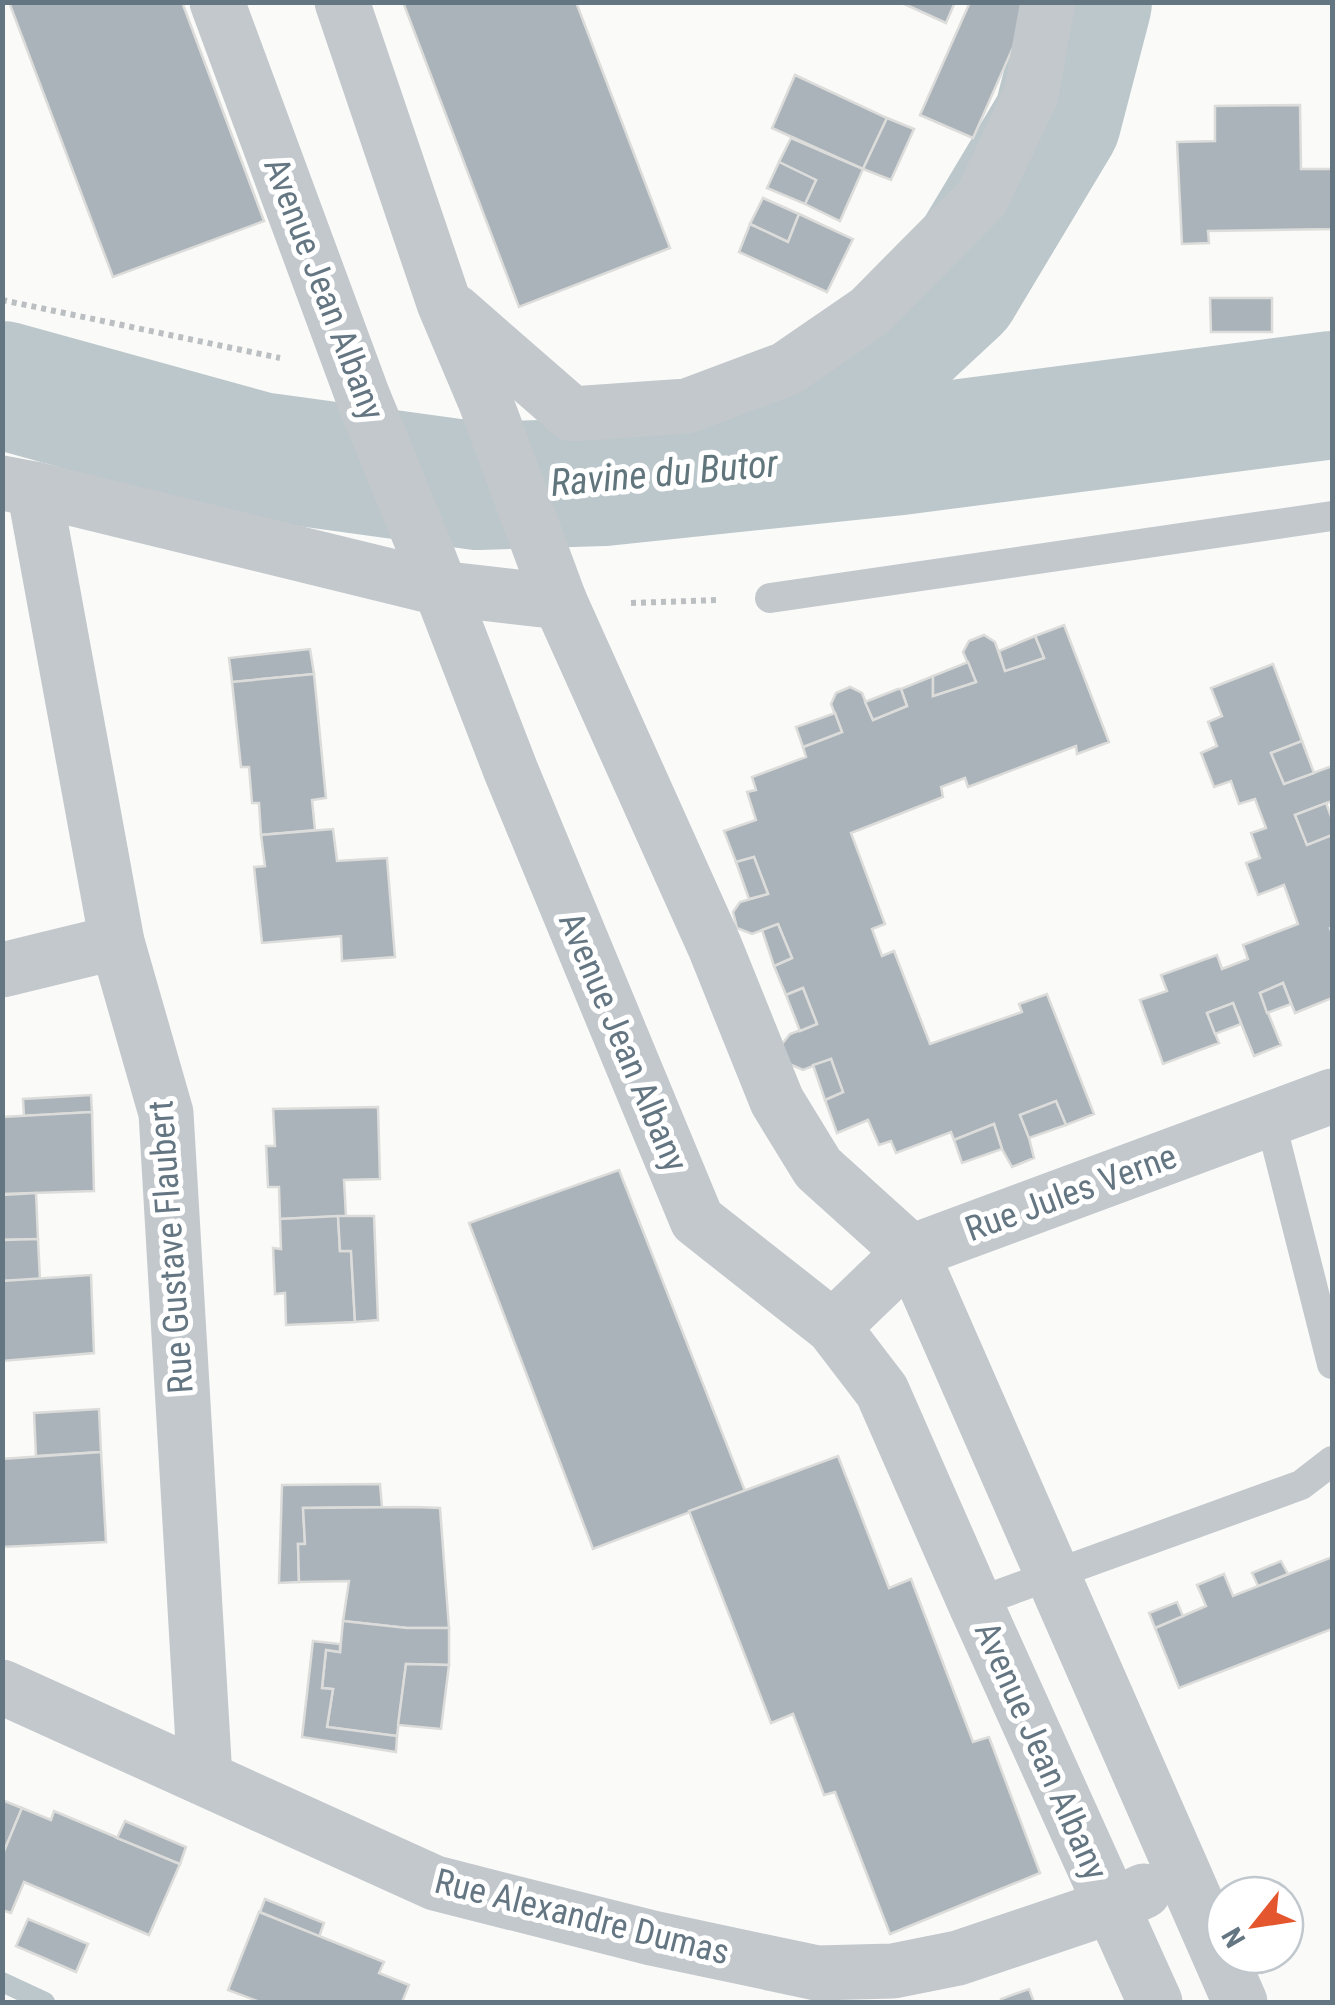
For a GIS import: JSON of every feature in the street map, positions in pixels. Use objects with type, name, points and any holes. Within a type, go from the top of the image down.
[{"type":"street","name":"Avenue Jean Albany","points":[[216,2],[359,384],[511,772],[697,1220],[833,1327],[882,1391],[1155,2002]]},
{"type":"street","points":[[342,2],[444,303],[486,400],[553,583],[715,947],[777,1102],[818,1168],[911,1252],[1240,2002]]},
{"type":"street","points":[[444,303],[572,414],[687,406],[786,369],[870,312],[982,198],[1031,96],[1048,2]]},
{"type":"street","name":"Rue Gustave Flaubert","points":[[204,1778],[166,1112],[117,942],[18,486],[434,572],[553,583]]},
{"type":"street","points":[[2,970],[117,942]]},
{"type":"street","name":"Rue Jules Verne","points":[[833,1327],[911,1252],[1332,1096]]},
{"type":"street","name":"Rue Alexandre Dumas","points":[[2,1687],[435,1883],[652,1938],[816,1988],[958,1958],[1112,1906],[1184,1873]]},
{"type":"lane","points":[[770,598],[1332,516]]},
{"type":"lane","points":[[1270,1118],[1332,1364]]},
{"type":"lane","points":[[974,1603],[1301,1484],[1332,1461]]},
{"type":"path","points":[[2,300],[329,368],[359,384]]},
{"type":"path","points":[[622,604],[770,598]]},
{"type":"building","points":[[9,2],[182,2],[264,221],[113,277]]},
{"type":"building","points":[[403,2],[576,2],[670,248],[519,307]]},
{"type":"building","points":[[900,2],[955,2],[946,23]]},
{"type":"building","points":[[970,2],[1033,2],[973,138],[920,115]]},
{"type":"building","points":[[795,75],[887,118],[863,169],[772,128]]},
{"type":"building","points":[[1300,105],[1301,169],[1332,169],[1332,229],[1208,231],[1209,243],[1182,244],[1177,142],[1215,141],[1215,106]]},
{"type":"building","points":[[887,118],[914,129],[891,180],[863,169]]},
{"type":"building","points":[[791,138],[863,169],[840,221],[805,204],[816,180],[779,162]]},
{"type":"building","points":[[779,162],[816,180],[805,204],[767,188]]},
{"type":"building","points":[[763,198],[799,214],[788,242],[750,224]]},
{"type":"building","points":[[799,214],[853,239],[827,292],[739,252],[750,224],[788,242]]},
{"type":"building","points":[[1210,298],[1272,298],[1272,332],[1211,332]]},
{"type":"building","points":[[1064,625],[1109,742],[1077,754],[1076,746],[968,787],[965,778],[941,787],[943,797],[851,833],[885,924],[872,929],[882,956],[894,951],[930,1044],[1022,1012],[1019,1004],[1047,994],[1094,1114],[1066,1125],[1056,1101],[1020,1115],[1034,1158],[1012,1167],[994,1124],[954,1140],[951,1132],[896,1153],[891,1141],[879,1145],[868,1120],[837,1133],[825,1100],[843,1092],[831,1059],[803,1070],[787,1063],[782,1044],[790,1034],[817,1024],[803,988],[786,995],[774,966],[792,958],[778,924],[752,934],[737,928],[733,912],[740,902],[768,894],[754,857],[736,862],[724,831],[756,820],[747,792],[756,790],[752,777],[806,757],[803,747],[842,732],[831,704],[836,693],[850,687],[862,693],[873,720],[907,706],[901,689],[933,676],[933,696],[976,682],[963,652],[969,641],[984,635],[995,642],[1005,671],[1044,658],[1035,636]]},
{"type":"building","points":[[1035,636],[1044,658],[1005,671],[999,651]]},
{"type":"building","points":[[310,649],[314,674],[232,682],[229,658]]},
{"type":"building","points":[[968,662],[976,682],[933,696],[933,676]]},
{"type":"building","points":[[1273,664],[1302,741],[1271,753],[1284,784],[1332,766],[1332,801],[1295,815],[1307,845],[1332,835],[1332,998],[1295,1013],[1283,983],[1260,993],[1281,1045],[1254,1056],[1233,1003],[1207,1013],[1219,1043],[1163,1064],[1140,1000],[1167,991],[1161,975],[1217,955],[1222,969],[1248,959],[1243,945],[1298,924],[1284,885],[1258,895],[1246,863],[1260,858],[1251,833],[1266,828],[1255,799],[1239,804],[1231,781],[1214,787],[1201,753],[1217,746],[1208,722],[1222,716],[1211,688]]},
{"type":"building","points":[[314,674],[326,798],[312,800],[315,830],[261,835],[259,803],[252,803],[249,767],[241,767],[232,682]]},
{"type":"building","points":[[898,689],[907,706],[873,720],[865,702]]},
{"type":"building","points":[[835,713],[842,732],[803,747],[796,727]]},
{"type":"building","points":[[1302,741],[1314,773],[1284,784],[1271,753]]},
{"type":"building","points":[[1326,803],[1332,835],[1307,845],[1295,815]]},
{"type":"building","points":[[333,829],[337,861],[387,858],[395,957],[342,961],[341,936],[262,943],[254,867],[265,866],[261,835]]},
{"type":"building","points":[[754,857],[768,894],[749,899],[736,862]]},
{"type":"building","points":[[778,924],[792,958],[774,966],[762,930]]},
{"type":"building","points":[[1283,983],[1291,1004],[1267,1013],[1260,993]]},
{"type":"building","points":[[803,988],[817,1024],[800,1031],[786,995]]},
{"type":"building","points":[[1233,1003],[1241,1024],[1215,1034],[1207,1013]]},
{"type":"building","points":[[831,1059],[843,1092],[825,1100],[813,1065]]},
{"type":"building","points":[[91,1095],[92,1112],[24,1116],[23,1099]]},
{"type":"building","points":[[1056,1101],[1066,1125],[1029,1138],[1020,1115]]},
{"type":"building","points":[[378,1107],[380,1179],[344,1180],[346,1216],[280,1219],[279,1187],[268,1187],[266,1146],[275,1146],[273,1109]]},
{"type":"building","points":[[92,1112],[94,1191],[2,1194],[2,1117]]},
{"type":"building","points":[[994,1124],[1002,1149],[962,1163],[954,1140]]},
{"type":"building","points":[[619,1170],[745,1491],[593,1549],[469,1223]]},
{"type":"building","points":[[36,1193],[38,1239],[2,1240],[2,1195]]},
{"type":"building","points":[[338,1216],[340,1251],[351,1251],[355,1322],[286,1325],[285,1293],[275,1294],[273,1248],[281,1249],[280,1219]]},
{"type":"building","points":[[338,1216],[374,1216],[378,1320],[355,1322],[351,1251],[340,1251]]},
{"type":"building","points":[[38,1239],[40,1280],[2,1281],[2,1240]]},
{"type":"building","points":[[91,1275],[94,1353],[2,1361],[2,1281]]},
{"type":"building","points":[[99,1409],[101,1452],[36,1456],[34,1413]]},
{"type":"building","points":[[101,1452],[106,1542],[2,1547],[2,1459]]},
{"type":"building","points":[[838,1456],[889,1588],[911,1579],[973,1742],[989,1737],[1040,1873],[890,1934],[835,1792],[824,1795],[793,1714],[771,1723],[689,1511]]},
{"type":"building","points":[[380,1484],[382,1507],[303,1508],[305,1544],[298,1544],[299,1582],[279,1583],[282,1485]]},
{"type":"building","points":[[303,1508],[440,1508],[449,1628],[343,1621],[349,1581],[299,1582],[298,1544],[305,1544]]},
{"type":"building","points":[[1332,1557],[1332,1629],[1179,1688],[1155,1628],[1206,1606],[1197,1585],[1224,1574],[1233,1596]]},
{"type":"building","points":[[1281,1561],[1288,1574],[1258,1586],[1252,1573]]},
{"type":"building","points":[[1177,1602],[1183,1616],[1155,1628],[1149,1613]]},
{"type":"building","points":[[343,1621],[449,1628],[449,1665],[406,1664],[397,1736],[327,1727],[333,1689],[322,1688],[326,1650],[340,1652]]},
{"type":"building","points":[[313,1641],[340,1644],[340,1652],[326,1650],[322,1688],[333,1689],[327,1727],[397,1736],[396,1752],[302,1737]]},
{"type":"building","points":[[406,1664],[449,1665],[441,1729],[398,1725]]},
{"type":"building","points":[[2,1800],[22,1808],[2,1856]]},
{"type":"building","points":[[22,1808],[51,1820],[54,1811],[180,1864],[149,1935],[24,1882],[11,1913],[2,1910],[2,1856]]},
{"type":"building","points":[[125,1821],[186,1847],[180,1864],[117,1838]]},
{"type":"building","points":[[265,1899],[324,1923],[319,1937],[260,1912]]},
{"type":"building","points":[[259,1912],[384,1962],[379,1973],[409,1985],[402,2002],[260,2002],[228,1990]]},
{"type":"building","points":[[28,1919],[88,1944],[76,1972],[16,1946]]},
{"type":"building","points":[[1029,1989],[1034,2002],[1002,2002],[1001,1999]]},
{"type":"waterway","points":[[729,450],[802,432],[957,288],[1057,121],[1088,2]]},
{"type":"waterway","name":"Ravine du Butor","points":[[2,385],[259,456],[478,486],[603,482],[900,451],[1332,395]]},
{"type":"waterway","points":[[2,1982],[45,2002]]}]
